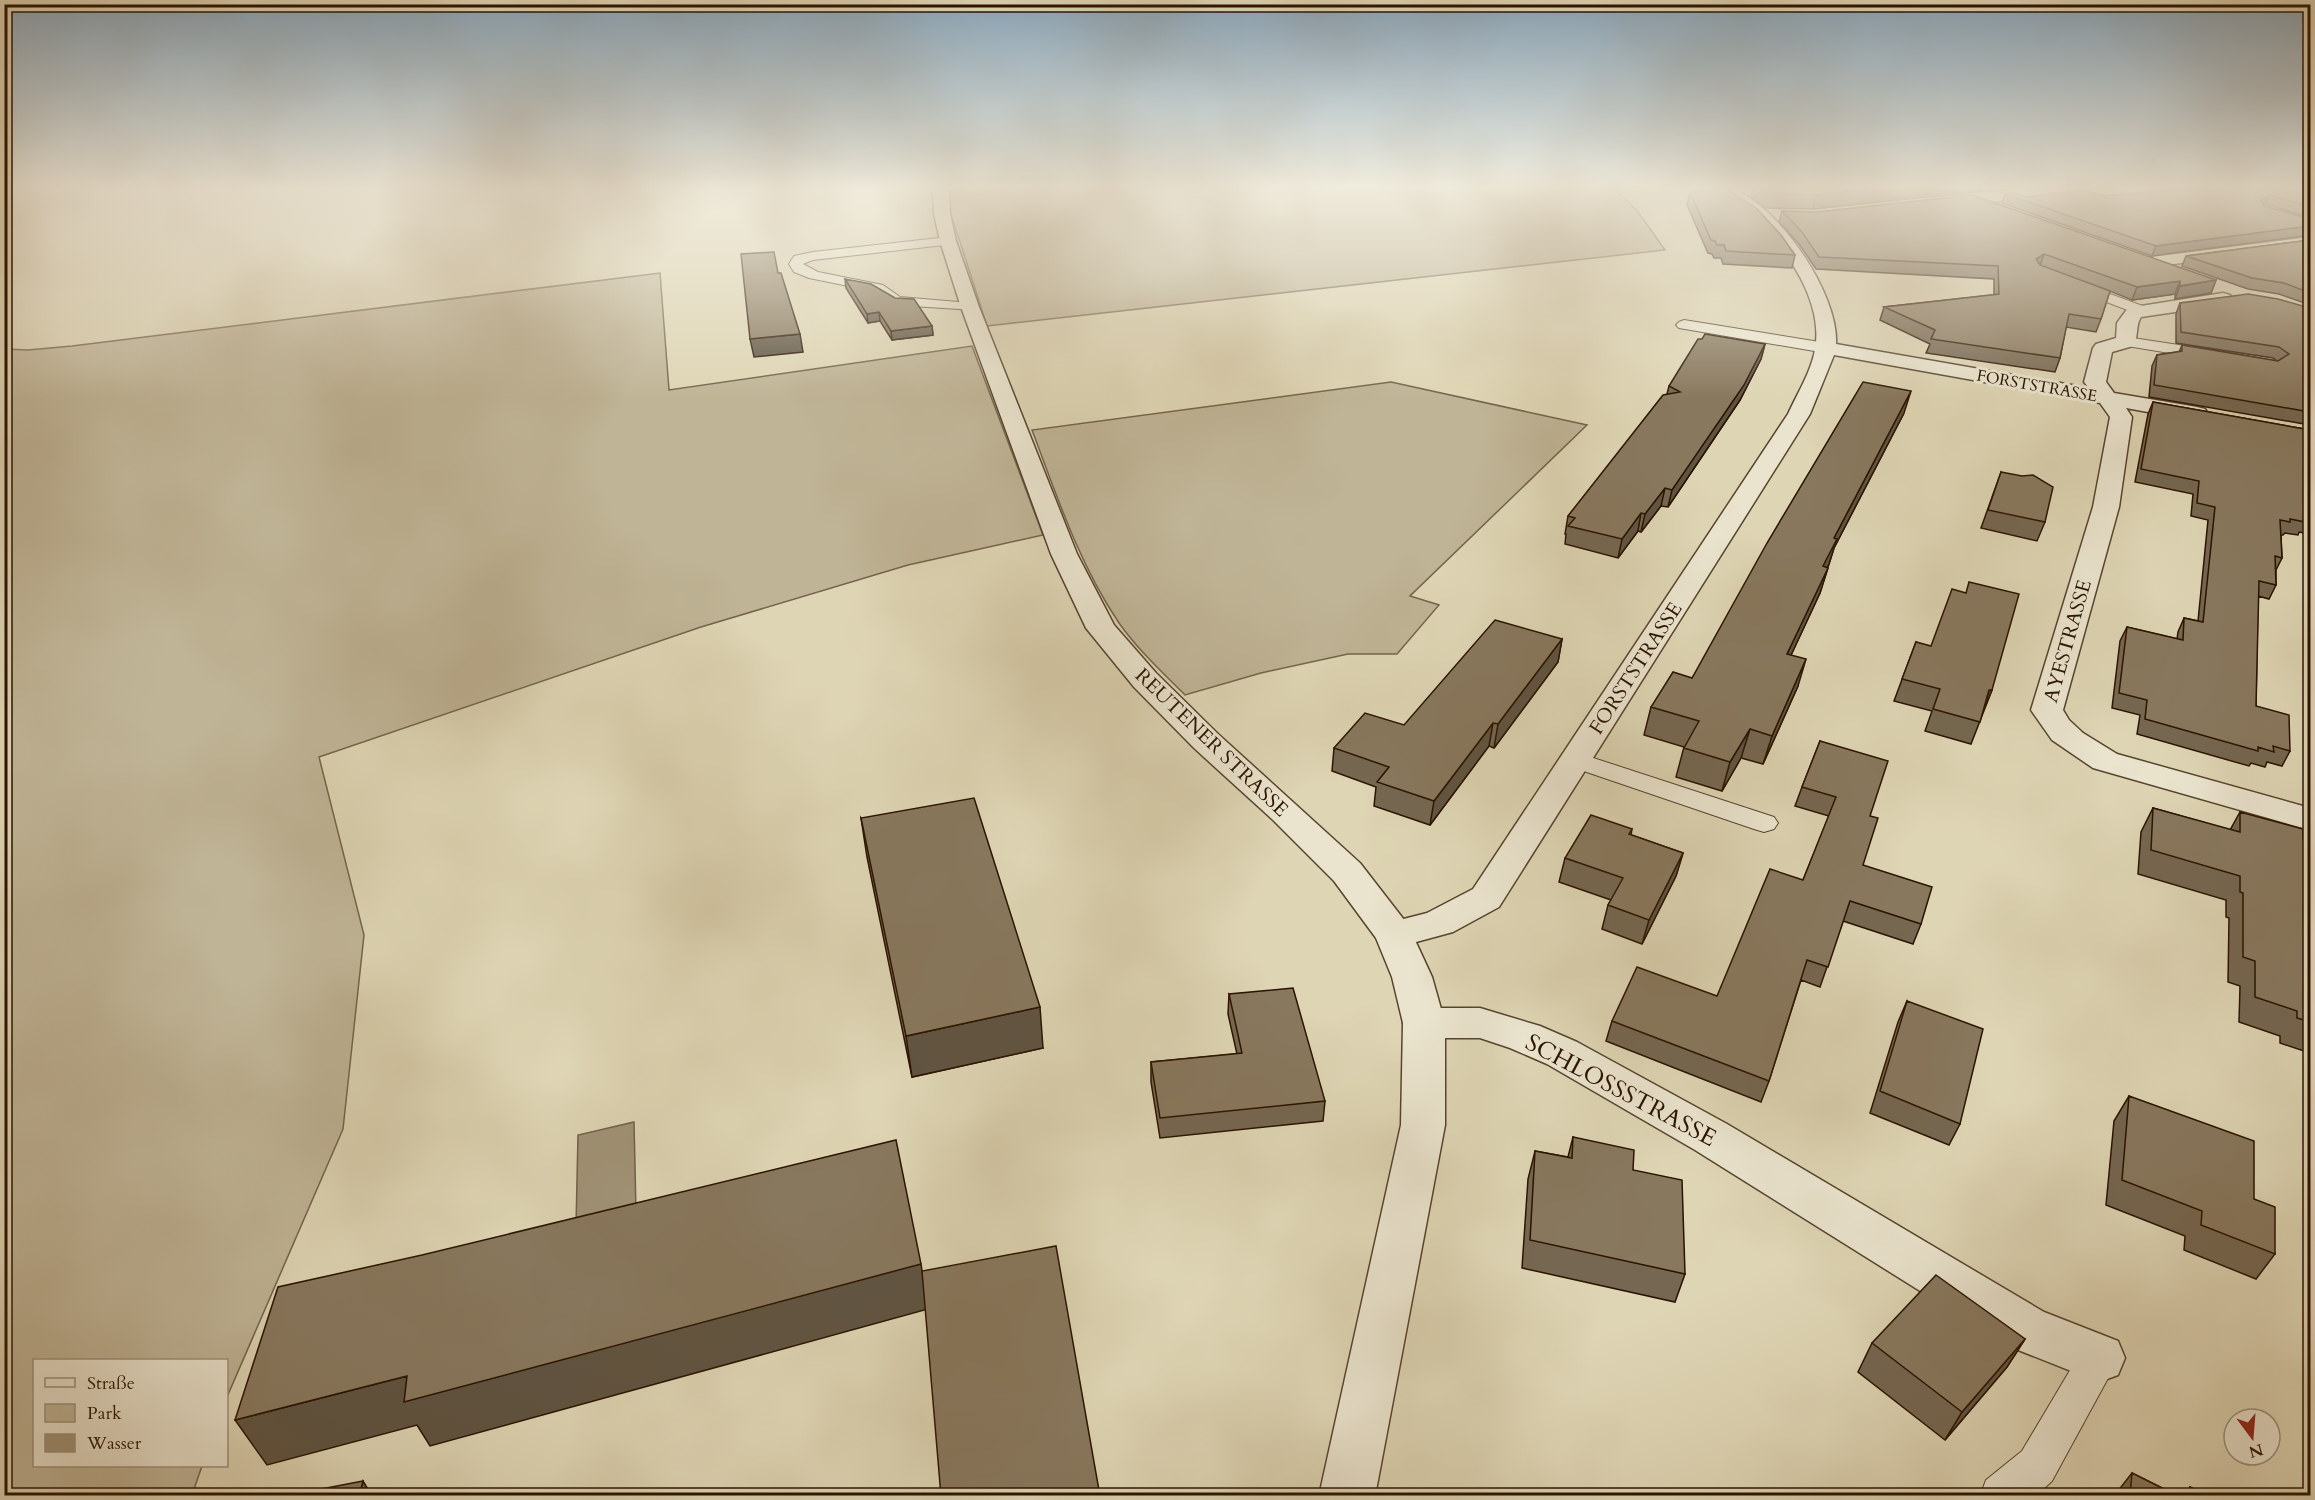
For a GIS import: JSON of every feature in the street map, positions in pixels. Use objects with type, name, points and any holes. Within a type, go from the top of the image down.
[{"type":"street","name":"REUTENER STRASSE","points":[[954,259],[1064,554],[1101,628],[1145,680],[1206,741],[1347,872],[1394,935],[1412,977],[1424,1023]]},
{"type":"street","name":"FORSTSTRASSE","points":[[1394,935],[1439,923],[1486,898],[1799,414],[1826,348],[1822,310],[1810,279],[1796,259]]},
{"type":"street","points":[[2154,259],[2145,260],[2181,274]]},
{"type":"street","points":[[2126,342],[2127,324],[2132,314],[2242,296],[2212,285]]},
{"type":"street","name":"AYESTRASSE","points":[[2126,342],[2103,348],[2095,382],[2121,417],[2106,507],[2047,711],[2052,723],[2084,750],[2105,761],[2310,819]]},
{"type":"street","name":"FORSTSTRASSE","points":[[1826,348],[2106,397]]},
{"type":"street","points":[[2106,397],[2223,418]]},
{"type":"street","points":[[1347,1496],[1423,1125],[1424,1023]]},
{"type":"street","name":"SCHLOSSSTRASSE","points":[[1424,1023],[1480,1023],[1525,1037],[1562,1053],[1711,1137],[2026,1329],[2099,1358]]},
{"type":"lane","points":[[799,259],[796,264],[799,269],[814,275],[878,288],[896,301],[970,307]]},
{"type":"lane","points":[[2062,279],[2143,311]]},
{"type":"lane","points":[[1684,325],[1826,348]]},
{"type":"lane","points":[[2126,342],[2228,358]]},
{"type":"lane","points":[[1575,760],[1764,823]]},
{"type":"lane","points":[[2002,1496],[2037,1466],[2099,1358]]},
{"type":"green space","points":[[965,259],[1585,259],[987,326]]},
{"type":"green space","points":[[660,273],[669,390],[972,346],[1043,535],[908,565],[701,627],[319,757],[364,935],[343,1129],[228,1395],[228,1359],[33,1359],[33,1467],[202,1467],[192,1495],[5,1495],[5,349],[28,350]]},
{"type":"green space","points":[[1391,382],[1587,425],[1410,596],[1439,605],[1397,654],[1348,654],[1261,673],[1185,695],[1134,642],[1105,600],[1080,553],[1032,430]]},
{"type":"water","points":[[634,1122],[636,1212],[576,1226],[578,1135]]},
{"type":"building","points":[[742,259],[775,259],[778,273],[781,273],[800,334],[750,339]]},
{"type":"building","points":[[1859,259],[2036,259],[2040,265],[2110,291],[2101,319],[2069,314],[2060,358],[1931,339],[1935,330],[1884,307],[1999,294],[1998,266]]},
{"type":"building","points":[[2058,259],[2156,259],[2216,280],[2180,286],[2180,281],[2137,287]]},
{"type":"building","points":[[2195,259],[2310,259],[2310,293],[2284,283],[2252,278]]},
{"type":"building","points":[[845,279],[871,284],[895,298],[914,299],[932,326],[891,331],[879,312],[867,314]]},
{"type":"building","points":[[2248,294],[2310,308],[2310,412],[2154,385],[2157,355],[2182,351],[2182,345],[2278,361],[2289,354],[2279,347],[2181,332],[2180,303]]},
{"type":"building","points":[[1705,334],[1765,344],[1744,385],[1672,490],[1665,488],[1645,514],[1641,513],[1622,539],[1568,526],[1575,518],[1568,516],[1663,395],[1680,392],[1669,386],[1698,339],[1702,339]]},
{"type":"building","points":[[1863,382],[1911,391],[1834,538],[1837,539],[1823,566],[1828,568],[1787,654],[1806,659],[1772,736],[1750,729],[1730,762],[1684,748],[1699,721],[1651,707],[1673,672],[1692,678],[1767,543]]},
{"type":"building","points":[[2153,402],[2310,430],[2310,520],[2304,518],[2305,522],[2290,519],[2290,522],[2280,520],[2282,558],[2275,556],[2276,585],[2259,581],[2256,706],[2289,715],[2290,751],[2273,746],[2274,752],[2258,747],[2258,751],[2145,719],[2147,700],[2119,693],[2127,627],[2183,640],[2184,618],[2203,622],[2215,507],[2197,503],[2199,481],[2141,469]]},
{"type":"building","points":[[2001,472],[2022,476],[2033,475],[2053,487],[2045,522],[1988,510]]},
{"type":"building","points":[[1969,582],[2019,594],[1992,690],[1989,690],[1980,722],[1933,709],[1940,689],[1902,679],[1916,642],[1931,646],[1952,589],[1966,593]]},
{"type":"building","points":[[1495,620],[1562,639],[1498,724],[1493,723],[1434,801],[1377,782],[1389,767],[1334,748],[1365,713],[1404,725]]},
{"type":"building","points":[[1820,741],[1888,761],[1870,816],[1878,818],[1863,865],[1932,887],[1921,924],[1850,901],[1828,967],[1807,960],[1769,1081],[1612,1021],[1637,967],[1717,996],[1770,869],[1803,880],[1836,797],[1802,787]]},
{"type":"building","points":[[974,798],[1040,1007],[906,1036],[861,818]]},
{"type":"building","points":[[2153,808],[2240,832],[2240,812],[2303,829],[2303,839],[2310,841],[2310,1022],[2297,1018],[2297,1011],[2255,997],[2255,961],[2243,957],[2243,893],[2240,892],[2240,876],[2151,850]]},
{"type":"building","points":[[1591,815],[1632,829],[1629,834],[1683,853],[1649,920],[1608,905],[1623,878],[1565,858]]},
{"type":"building","points":[[1293,988],[1325,1101],[1160,1118],[1151,1062],[1242,1053],[1229,994]]},
{"type":"building","points":[[1907,1001],[1983,1029],[1960,1124],[1880,1091]]},
{"type":"building","points":[[2129,1096],[2254,1141],[2254,1199],[2275,1207],[2275,1254],[2201,1225],[2202,1211],[2122,1180]]},
{"type":"building","points":[[1573,1137],[1634,1150],[1633,1170],[1682,1180],[1685,1274],[1530,1240],[1535,1151],[1572,1158]]},
{"type":"building","points":[[896,1140],[921,1264],[404,1402],[407,1376],[235,1420],[278,1287],[422,1255]]},
{"type":"building","points":[[1056,1246],[1100,1496],[941,1496],[922,1271]]},
{"type":"building","points":[[1936,1275],[2025,1339],[1962,1412],[1872,1343]]},
{"type":"building","points":[[2132,1473],[2178,1496],[2130,1496]]},
{"type":"building","points":[[363,1481],[359,1496],[285,1496]]},
{"type":"building","points":[[2190,1487],[2208,1496],[2190,1496]]}]
